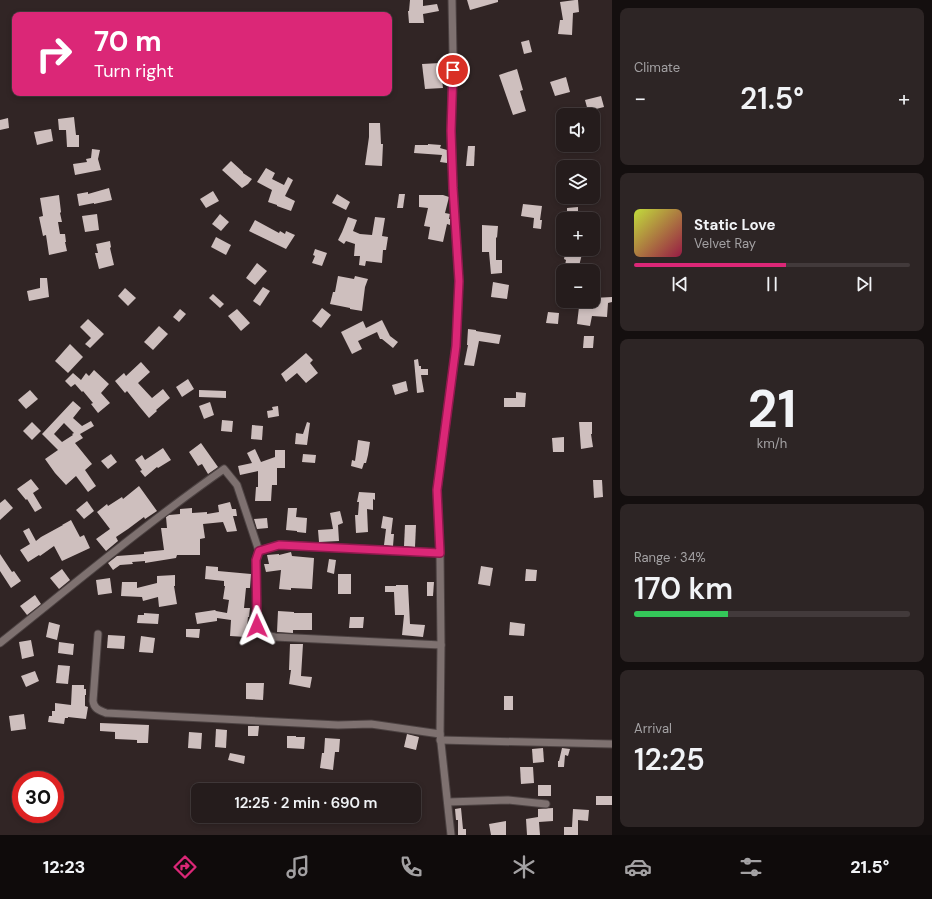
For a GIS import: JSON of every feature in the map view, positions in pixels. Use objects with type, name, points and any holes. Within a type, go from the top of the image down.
[{"type":"street","points":[[451,835],[440,737],[440,553],[437,490],[456,346],[459,281],[451,131],[453,55],[452,0]]},
{"type":"street","points":[[0,643],[85,575],[224,469],[237,485],[259,551],[256,560],[257,626],[265,635],[275,637],[441,645]]},
{"type":"street","points":[[259,551],[279,545],[440,553]]},
{"type":"street","points":[[98,634],[93,701],[96,709],[106,712],[338,726],[371,724],[440,737],[612,744]]},
{"type":"street","points":[[448,802],[508,800],[546,804]]},
{"type":"building","points":[[410,0],[423,0],[423,6],[437,4],[439,11],[423,14],[424,23],[409,23],[408,11]]},
{"type":"building","points":[[467,0],[498,0],[498,2],[470,10]]},
{"type":"building","points":[[578,0],[579,12],[573,13],[572,35],[558,34],[560,20],[563,20],[560,2]]},
{"type":"building","points":[[529,40],[532,52],[524,54],[521,42]]},
{"type":"building","points":[[440,63],[443,88],[425,89],[422,64]]},
{"type":"building","points":[[517,69],[523,90],[520,91],[526,111],[513,115],[499,75]]},
{"type":"building","points":[[566,77],[570,92],[555,96],[550,82]]},
{"type":"building","points":[[601,96],[604,107],[587,108],[585,100]]},
{"type":"building","points":[[74,117],[76,135],[79,135],[79,147],[67,147],[66,130],[59,130],[58,119]]},
{"type":"building","points":[[8,118],[9,128],[0,130],[0,120]]},
{"type":"building","points":[[369,123],[380,123],[381,144],[383,144],[382,166],[365,165],[369,137]]},
{"type":"building","points":[[51,129],[53,141],[37,145],[34,132]]},
{"type":"building","points":[[415,145],[441,145],[440,148],[447,150],[447,163],[440,162],[442,155],[414,153]]},
{"type":"building","points":[[468,146],[475,146],[474,166],[466,166]]},
{"type":"building","points":[[92,149],[100,150],[98,159],[101,170],[75,175],[73,164],[87,162],[86,159],[91,158]]},
{"type":"building","points":[[231,161],[243,173],[252,179],[242,188],[222,170]]},
{"type":"building","points":[[266,168],[275,173],[272,179],[284,185],[288,177],[293,180],[285,196],[295,201],[291,211],[268,202],[272,190],[257,182]]},
{"type":"building","points":[[109,188],[112,200],[79,206],[77,194],[88,192],[88,194]]},
{"type":"building","points":[[213,191],[219,201],[206,208],[200,199]]},
{"type":"building","points":[[337,194],[350,202],[346,210],[332,203]]},
{"type":"building","points":[[399,194],[405,194],[403,208],[397,208]]},
{"type":"building","points":[[59,195],[62,222],[58,222],[60,234],[65,234],[67,251],[49,255],[46,235],[43,236],[39,217],[43,216],[40,198]]},
{"type":"building","points":[[419,195],[443,195],[449,197],[445,213],[450,214],[450,225],[447,224],[443,242],[428,239],[430,227],[424,226],[428,208],[419,207]]},
{"type":"building","points":[[523,204],[542,206],[540,220],[542,220],[541,229],[533,228],[534,218],[521,216]]},
{"type":"building","points":[[578,207],[578,212],[567,212],[567,208]]},
{"type":"building","points":[[97,214],[99,230],[85,232],[82,216]]},
{"type":"building","points":[[220,214],[229,222],[221,231],[212,224]]},
{"type":"building","points":[[348,217],[357,220],[353,231],[360,234],[372,235],[375,217],[385,218],[382,236],[388,237],[386,250],[383,250],[382,263],[366,261],[365,266],[359,265],[360,256],[354,256],[355,244],[346,241],[344,244],[338,240]]},
{"type":"building","points":[[255,220],[279,233],[280,231],[285,234],[286,231],[295,235],[286,249],[249,231]]},
{"type":"building","points":[[482,225],[498,226],[497,238],[496,237],[496,260],[502,260],[502,273],[491,274],[489,252],[482,252]]},
{"type":"building","points":[[216,237],[231,245],[226,255],[211,247]]},
{"type":"building","points":[[110,241],[114,265],[99,269],[95,253],[98,253],[96,244]]},
{"type":"building","points":[[315,249],[327,253],[322,266],[312,263],[315,256],[313,255]]},
{"type":"building","points":[[565,256],[582,256],[580,264],[565,264],[566,260],[564,259]]},
{"type":"building","points":[[257,263],[267,271],[255,285],[246,278]]},
{"type":"building","points":[[338,276],[354,279],[355,276],[368,279],[365,287],[362,311],[330,304],[333,292],[335,292]]},
{"type":"building","points":[[40,278],[47,278],[49,297],[29,301],[27,291],[40,288]]},
{"type":"building","points":[[493,282],[509,285],[507,299],[491,297]]},
{"type":"building","points":[[263,287],[270,291],[260,306],[253,301]]},
{"type":"building","points":[[125,288],[136,298],[128,306],[118,296]]},
{"type":"building","points":[[213,294],[224,304],[220,308],[209,298]]},
{"type":"building","points":[[612,297],[612,302],[608,303],[607,317],[592,316],[590,326],[577,324],[579,308],[600,308],[600,298]]},
{"type":"building","points":[[322,308],[331,315],[321,328],[312,321]]},
{"type":"building","points":[[180,309],[186,314],[179,322],[173,317]]},
{"type":"building","points":[[237,309],[250,323],[241,331],[228,316]]},
{"type":"building","points":[[548,312],[559,313],[558,324],[546,323]]},
{"type":"building","points":[[88,319],[104,334],[90,348],[85,344],[91,338],[80,327]]},
{"type":"building","points":[[382,320],[390,336],[398,342],[393,348],[380,339],[377,332],[358,341],[362,349],[352,354],[341,332],[363,321],[366,328]]},
{"type":"building","points":[[159,326],[168,334],[153,350],[144,342]]},
{"type":"building","points":[[468,329],[501,335],[499,344],[479,341],[474,366],[464,365],[468,345]]},
{"type":"building","points":[[584,336],[594,336],[593,348],[583,348]]},
{"type":"building","points":[[70,344],[83,357],[68,373],[55,361]]},
{"type":"building","points":[[306,353],[313,360],[310,363],[318,373],[306,383],[297,373],[286,382],[281,374]]},
{"type":"building","points":[[418,359],[421,369],[428,369],[428,375],[421,375],[424,392],[417,393],[414,360]]},
{"type":"building","points":[[141,362],[150,372],[138,383],[152,398],[163,389],[170,398],[149,418],[127,391],[125,393],[115,381],[124,373],[126,376]]},
{"type":"building","points":[[94,370],[109,384],[101,393],[110,403],[98,413],[91,404],[93,403],[83,391],[82,392],[75,384],[71,387],[65,381],[73,373],[81,380],[86,373],[89,376]]},
{"type":"building","points":[[188,379],[194,389],[182,397],[176,387]]},
{"type":"building","points":[[406,381],[408,391],[395,395],[392,385]]},
{"type":"building","points":[[30,390],[38,399],[26,409],[18,400]]},
{"type":"building","points":[[199,390],[226,391],[226,398],[199,397]]},
{"type":"building","points":[[516,392],[526,393],[525,407],[504,407],[504,398],[516,398]]},
{"type":"building","points":[[73,401],[81,408],[73,418],[82,426],[91,421],[94,426],[80,434],[83,438],[75,443],[92,464],[85,470],[96,486],[88,492],[76,476],[66,485],[45,459],[58,450],[42,434]],"holes":[[[64,423],[74,433],[62,442],[54,434]]]},
{"type":"building","points":[[210,402],[214,415],[204,419],[199,406]]},
{"type":"building","points":[[278,406],[279,416],[268,418],[267,411],[273,410],[272,407]]},
{"type":"building","points":[[222,420],[233,421],[232,432],[221,431]]},
{"type":"building","points":[[32,422],[41,431],[32,440],[23,431]]},
{"type":"building","points":[[307,422],[310,423],[307,445],[295,444],[296,433],[303,434]]},
{"type":"building","points":[[579,422],[592,422],[591,434],[593,447],[581,449]]},
{"type":"building","points":[[252,425],[263,426],[262,440],[251,439]]},
{"type":"building","points":[[564,437],[564,452],[553,452],[552,438]]},
{"type":"building","points":[[358,440],[370,442],[366,463],[364,463],[362,469],[351,466],[352,460],[355,461]]},
{"type":"building","points":[[201,443],[218,467],[208,474],[202,464],[198,466],[189,452]]},
{"type":"building","points":[[163,448],[171,460],[158,468],[157,467],[145,477],[140,471],[142,470],[135,460],[142,455],[145,460]]},
{"type":"building","points":[[255,449],[261,462],[275,457],[275,450],[285,450],[285,468],[277,468],[277,485],[272,485],[271,501],[255,501],[256,487],[258,487],[258,471],[240,475],[238,466],[252,463],[247,453]]},
{"type":"building","points":[[111,454],[117,462],[108,469],[101,461]]},
{"type":"building","points":[[303,454],[316,455],[315,463],[302,462]]},
{"type":"building","points":[[31,479],[39,489],[33,493],[42,508],[35,512],[27,499],[26,500],[17,489]]},
{"type":"building","points":[[593,480],[602,480],[603,497],[594,498]]},
{"type":"building","points":[[139,486],[157,511],[145,519],[144,517],[116,537],[118,541],[106,551],[96,539],[110,529],[97,512],[107,504],[108,506],[122,497],[123,499]]},
{"type":"building","points":[[359,492],[375,493],[375,500],[373,499],[373,510],[367,509],[368,532],[356,533],[355,515],[358,515],[359,502],[357,502]]},
{"type":"building","points":[[5,499],[13,508],[0,520],[0,503]]},
{"type":"building","points":[[87,501],[94,511],[84,519],[76,510]]},
{"type":"building","points":[[230,502],[232,509],[236,509],[237,516],[233,516],[237,531],[227,532],[223,522],[203,524],[205,538],[200,539],[200,555],[177,555],[176,558],[145,563],[145,561],[132,562],[133,564],[120,565],[113,570],[108,563],[117,556],[144,554],[144,552],[164,550],[161,528],[167,528],[166,517],[169,515],[180,514],[180,509],[192,508],[192,513],[207,512],[207,514],[219,512],[218,505]]},
{"type":"building","points":[[288,508],[297,508],[296,517],[307,518],[306,533],[286,530]]},
{"type":"building","points":[[340,511],[343,523],[338,525],[339,541],[319,542],[318,530],[333,529],[330,513]]},
{"type":"building","points":[[383,516],[393,518],[391,534],[394,534],[393,546],[384,545],[386,529],[381,528]]},
{"type":"building","points":[[267,518],[268,528],[257,529],[254,519]]},
{"type":"building","points":[[71,520],[80,537],[84,535],[90,548],[62,561],[54,546],[28,562],[20,550],[30,544],[23,531],[29,528],[36,541]]},
{"type":"building","points":[[405,525],[416,525],[415,547],[404,546]]},
{"type":"building","points":[[291,552],[292,556],[314,558],[312,589],[279,589],[281,570],[266,572],[264,564],[269,564],[267,555],[279,555]]},
{"type":"building","points":[[0,554],[12,572],[14,571],[21,581],[11,588],[0,571]]},
{"type":"building","points":[[329,559],[336,560],[334,574],[327,572]]},
{"type":"building","points":[[206,566],[218,567],[218,571],[251,574],[250,588],[246,588],[244,608],[250,608],[246,637],[230,636],[231,620],[217,618],[217,621],[197,624],[195,613],[215,610],[227,613],[229,600],[223,599],[225,586],[224,581],[205,579]]},
{"type":"building","points":[[481,566],[493,568],[490,586],[478,584]]},
{"type":"building","points":[[62,569],[70,580],[59,589],[50,578]]},
{"type":"building","points":[[526,569],[537,570],[536,581],[525,581]]},
{"type":"building","points":[[338,574],[351,574],[351,594],[338,594]]},
{"type":"building","points":[[175,575],[174,586],[177,604],[159,607],[158,597],[143,601],[142,597],[121,596],[122,582],[137,582],[137,588],[157,583],[157,576]]},
{"type":"building","points":[[110,578],[112,593],[98,595],[96,580]]},
{"type":"building","points":[[427,582],[434,582],[433,596],[427,596]]},
{"type":"building","points":[[408,585],[410,624],[425,625],[423,637],[402,635],[404,615],[395,615],[394,592],[385,592],[385,586]]},
{"type":"building","points":[[35,595],[41,604],[27,615],[20,606]]},
{"type":"building","points":[[278,611],[312,613],[312,630],[293,630],[293,633],[277,632]]},
{"type":"building","points":[[144,613],[159,614],[158,624],[137,623],[138,615],[144,615]]},
{"type":"building","points":[[350,617],[364,617],[363,628],[349,628]]},
{"type":"building","points":[[49,622],[60,625],[57,640],[46,637]]},
{"type":"building","points":[[510,622],[525,624],[524,636],[509,635]]},
{"type":"building","points":[[186,629],[200,629],[199,638],[186,637]]},
{"type":"building","points":[[108,635],[125,636],[124,649],[107,648]]},
{"type":"building","points":[[141,636],[155,638],[153,653],[139,652]]},
{"type":"building","points":[[31,640],[34,656],[22,659],[19,642]]},
{"type":"building","points":[[59,642],[74,644],[73,655],[58,653]]},
{"type":"building","points":[[290,644],[303,644],[301,676],[312,677],[310,688],[289,684],[291,670],[289,670]]},
{"type":"building","points":[[58,665],[70,666],[68,684],[56,683]]},
{"type":"building","points":[[35,671],[39,681],[26,687],[21,676]]},
{"type":"building","points":[[246,683],[264,683],[263,700],[246,699]]},
{"type":"building","points":[[72,685],[84,685],[84,689],[86,689],[85,706],[88,707],[86,719],[68,717],[65,718],[64,724],[48,722],[49,716],[52,716],[52,711],[55,711],[55,703],[71,705]]},
{"type":"building","points":[[504,696],[513,696],[513,710],[504,710]]},
{"type":"building","points":[[24,714],[26,729],[11,731],[9,716]]},
{"type":"building","points":[[100,723],[149,725],[148,743],[137,743],[137,740],[115,739],[115,732],[100,731]]},
{"type":"building","points":[[248,726],[259,726],[258,736],[248,736]]},
{"type":"building","points":[[216,729],[227,730],[226,748],[215,747]]},
{"type":"building","points":[[189,732],[202,733],[201,749],[188,748]]},
{"type":"building","points":[[407,734],[419,737],[416,750],[404,747]]},
{"type":"building","points":[[287,736],[305,737],[304,749],[287,748]]},
{"type":"building","points":[[325,738],[340,739],[339,752],[335,752],[333,770],[320,768],[322,753],[324,753]]},
{"type":"building","points":[[543,748],[544,762],[533,763],[532,749]]},
{"type":"building","points":[[562,748],[570,749],[568,756],[565,755],[564,767],[558,767],[558,761]]},
{"type":"building","points":[[230,753],[245,756],[244,764],[228,760]]},
{"type":"building","points":[[520,767],[533,767],[534,783],[521,784]]},
{"type":"building","points":[[538,785],[551,785],[551,796],[538,796]]},
{"type":"building","points":[[596,796],[612,796],[612,805],[596,805]]},
{"type":"building","points":[[461,808],[463,829],[466,829],[466,835],[458,835],[458,820],[456,820],[455,809]]},
{"type":"building","points":[[553,808],[553,821],[539,822],[540,835],[527,835],[526,819],[538,817],[538,809]]},
{"type":"building","points":[[573,809],[589,810],[588,821],[578,820],[578,835],[564,835],[564,827],[572,827]]},
{"type":"building","points":[[506,821],[506,835],[491,835],[489,824]]},
{"type":"route","points":[[257,626],[256,560],[259,551],[279,545],[440,553],[437,490],[456,346],[459,281],[451,131],[453,70]]}]
